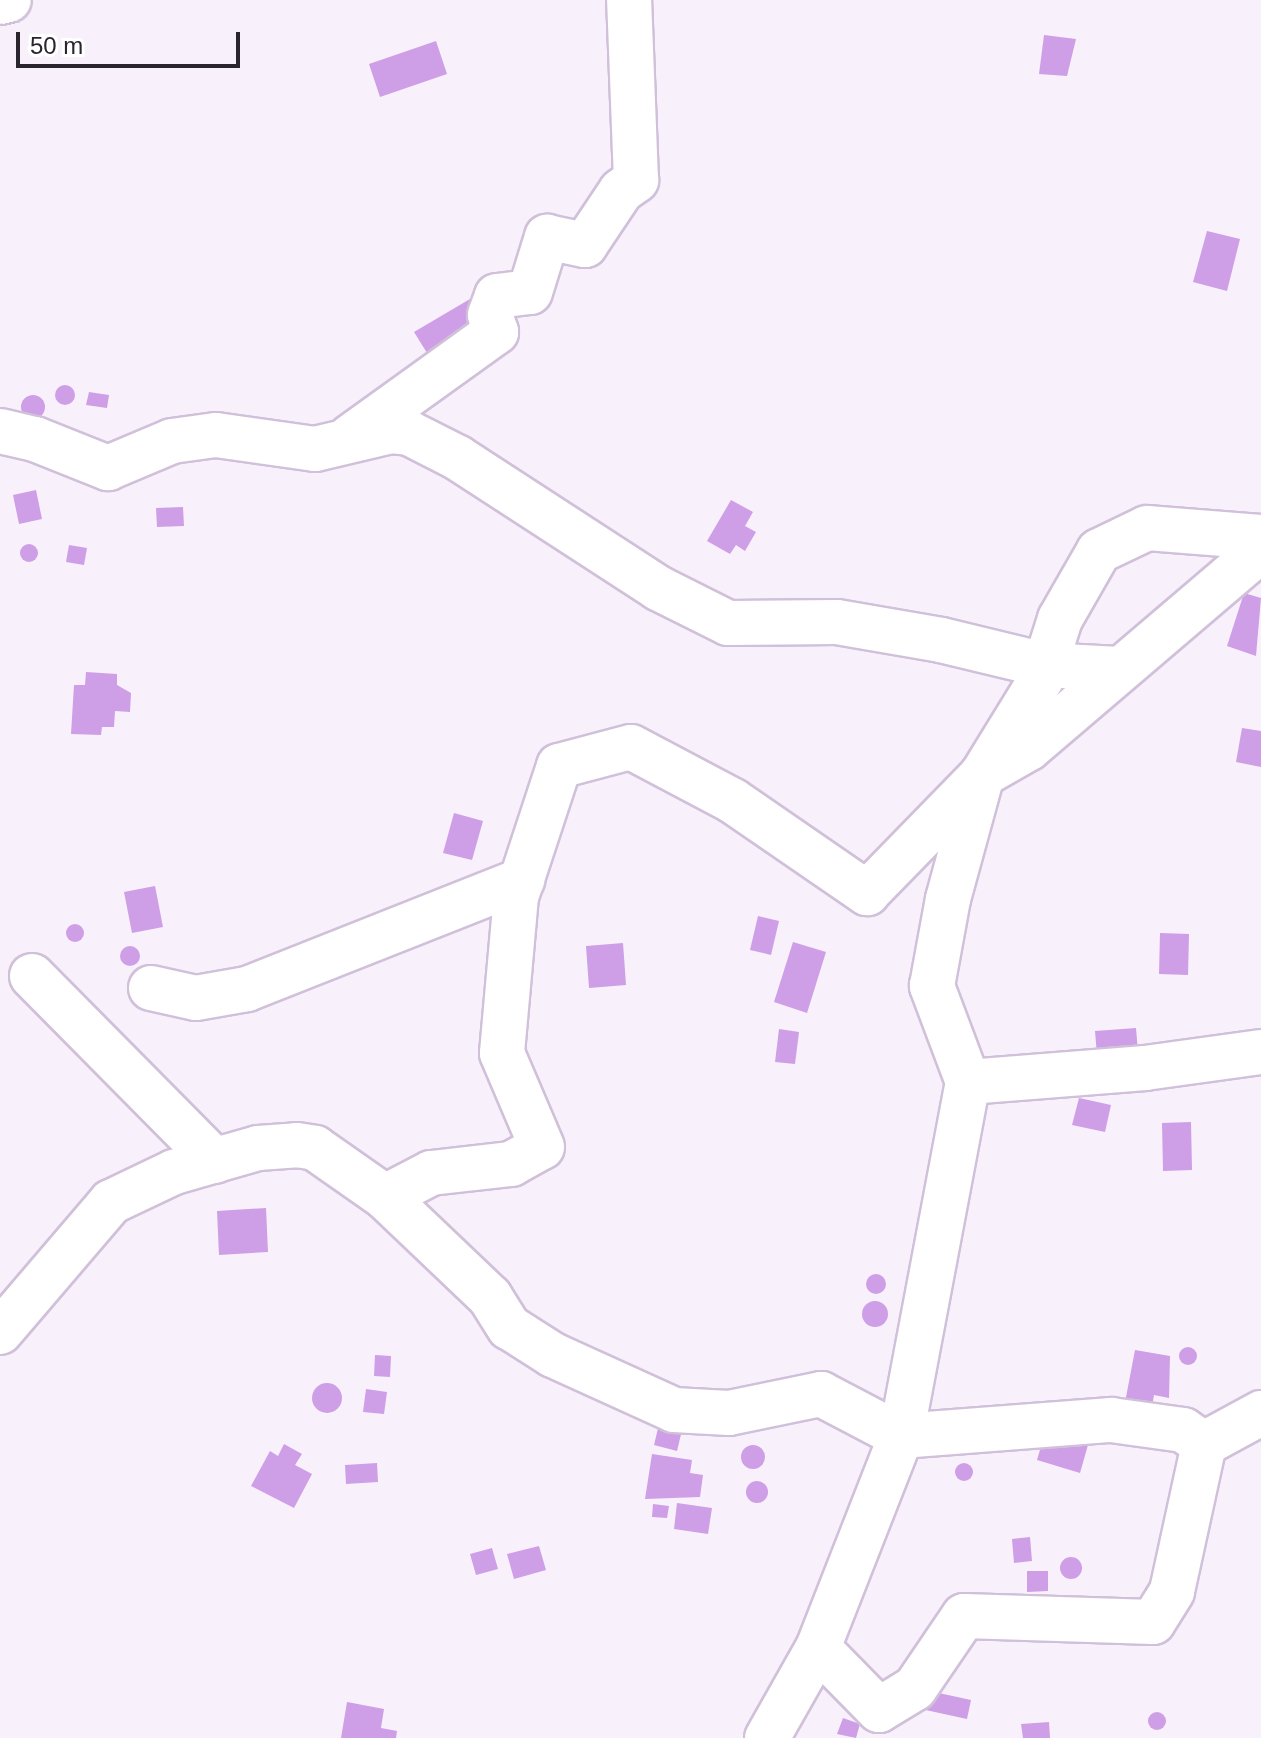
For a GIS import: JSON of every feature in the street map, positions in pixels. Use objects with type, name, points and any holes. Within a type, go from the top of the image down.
[{"type":"street","points":[[0,2],[9,0]]},
{"type":"street","points":[[335,447],[496,332],[490,315],[497,296],[530,292],[547,237],[585,245],[621,191],[636,180],[629,0]]},
{"type":"street","points":[[0,431],[35,439],[108,468],[120,467],[172,441],[216,435],[287,448],[335,447],[391,431],[421,438],[658,588],[728,623],[837,622],[941,640],[1044,665],[1119,663]]},
{"type":"street","points":[[385,1197],[431,1173],[511,1164],[542,1147],[502,1053],[516,897],[559,766],[631,747],[733,801],[867,893],[982,775],[1041,679],[1060,619],[1099,551],[1147,528],[1261,537]]},
{"type":"street","points":[[767,1738],[818,1648],[901,1436],[968,1082],[932,986],[948,899],[982,775],[1029,748],[1119,663],[1261,550]]},
{"type":"street","points":[[151,988],[196,998],[247,989],[522,880]]},
{"type":"street","points":[[32,976],[215,1161]]},
{"type":"street","points":[[968,1082],[1145,1068],[1261,1052]]},
{"type":"street","points":[[0,1332],[111,1202],[174,1172],[215,1161],[281,1145],[315,1148],[385,1197],[490,1297],[509,1327],[627,1390],[674,1410],[705,1415],[821,1394],[901,1436],[1111,1420],[1183,1430],[1204,1444]]},
{"type":"street","points":[[818,1648],[879,1710],[915,1688],[964,1616],[1153,1622],[1172,1591],[1204,1444],[1261,1413]]},
{"type":"building","points":[[1044,35],[1076,39],[1067,76],[1039,74]]},
{"type":"building","points":[[436,41],[447,74],[380,97],[369,64]]},
{"type":"building","points":[[1207,231],[1240,239],[1227,291],[1193,282]]},
{"type":"building","points":[[470,299],[488,327],[432,361],[414,332]]},
{"type":"building","points":[[65,385],[72,388],[75,395],[72,402],[65,405],[58,402],[55,395],[58,388]]},
{"type":"building","points":[[89,392],[109,395],[107,408],[86,405]]},
{"type":"building","points":[[33,395],[42,398],[45,407],[42,416],[33,419],[24,416],[21,407],[24,398]]},
{"type":"building","points":[[36,490],[42,519],[19,524],[13,495]]},
{"type":"building","points":[[731,500],[753,512],[745,526],[756,532],[745,551],[736,545],[730,554],[707,541]]},
{"type":"building","points":[[183,507],[184,526],[157,527],[156,508]]},
{"type":"building","points":[[29,544],[38,553],[29,562],[20,553]]},
{"type":"building","points":[[69,545],[87,548],[84,565],[66,562]]},
{"type":"building","points":[[1244,593],[1261,598],[1256,656],[1227,646]]},
{"type":"building","points":[[86,672],[117,674],[117,685],[131,693],[130,712],[115,711],[114,727],[102,727],[101,735],[71,734],[74,685],[85,685]]},
{"type":"building","points":[[1242,728],[1261,731],[1261,767],[1236,762]]},
{"type":"building","points":[[454,813],[483,821],[472,860],[443,853]]},
{"type":"building","points":[[155,886],[163,927],[132,933],[124,892]]},
{"type":"building","points":[[758,916],[779,921],[771,955],[750,950]]},
{"type":"building","points":[[75,924],[84,933],[75,942],[66,933]]},
{"type":"building","points":[[1160,933],[1189,934],[1188,975],[1159,974]]},
{"type":"building","points":[[793,942],[826,952],[807,1013],[774,1002]]},
{"type":"building","points":[[623,943],[626,985],[589,988],[586,946]]},
{"type":"building","points":[[130,946],[137,949],[140,956],[137,963],[130,966],[123,963],[120,956],[123,949]]},
{"type":"building","points":[[1136,1028],[1138,1052],[1097,1055],[1095,1031]]},
{"type":"building","points":[[779,1029],[799,1032],[795,1064],[775,1062]]},
{"type":"building","points":[[1079,1098],[1111,1105],[1105,1132],[1072,1125]]},
{"type":"building","points":[[1191,1122],[1192,1170],[1163,1171],[1162,1123]]},
{"type":"building","points":[[266,1208],[268,1252],[219,1255],[217,1211]]},
{"type":"building","points":[[872,1274],[880,1274],[886,1284],[880,1294],[872,1294],[866,1288],[866,1280]]},
{"type":"building","points":[[875,1301],[884,1305],[888,1314],[884,1323],[875,1327],[866,1323],[862,1314],[866,1305]]},
{"type":"building","points":[[1188,1347],[1197,1356],[1188,1365],[1179,1356]]},
{"type":"building","points":[[1135,1350],[1170,1356],[1169,1398],[1154,1395],[1150,1418],[1123,1413]]},
{"type":"building","points":[[375,1355],[391,1356],[390,1377],[374,1376]]},
{"type":"building","points":[[327,1383],[338,1387],[342,1398],[338,1409],[327,1413],[316,1409],[312,1398],[316,1387]]},
{"type":"building","points":[[366,1389],[387,1392],[384,1414],[363,1412]]},
{"type":"building","points":[[660,1420],[683,1426],[677,1451],[654,1445]]},
{"type":"building","points":[[1047,1426],[1090,1438],[1080,1473],[1037,1460]]},
{"type":"building","points":[[284,1444],[302,1454],[295,1465],[312,1474],[294,1508],[251,1486],[270,1451],[278,1456]]},
{"type":"building","points":[[753,1445],[762,1448],[765,1457],[762,1466],[753,1469],[744,1466],[741,1457],[744,1448]]},
{"type":"building","points":[[652,1454],[692,1460],[690,1473],[703,1475],[700,1497],[645,1499]]},
{"type":"building","points":[[377,1463],[378,1482],[346,1484],[345,1465]]},
{"type":"building","points":[[964,1463],[971,1465],[971,1479],[964,1481],[957,1479],[955,1472],[957,1465]]},
{"type":"building","points":[[757,1481],[765,1484],[768,1492],[765,1500],[757,1503],[749,1500],[746,1492],[749,1484]]},
{"type":"building","points":[[677,1503],[712,1508],[708,1534],[674,1529]]},
{"type":"building","points":[[653,1504],[669,1506],[667,1518],[652,1517]]},
{"type":"building","points":[[1030,1537],[1032,1561],[1014,1563],[1012,1539]]},
{"type":"building","points":[[539,1546],[546,1570],[514,1579],[507,1554]]},
{"type":"building","points":[[492,1548],[498,1569],[476,1575],[470,1554]]},
{"type":"building","points":[[1071,1557],[1079,1560],[1082,1568],[1079,1576],[1071,1579],[1063,1576],[1060,1568],[1063,1560]]},
{"type":"building","points":[[1027,1571],[1048,1571],[1048,1591],[1027,1592]]},
{"type":"building","points":[[925,1690],[971,1700],[967,1719],[921,1709]]},
{"type":"building","points":[[347,1702],[384,1709],[381,1728],[397,1731],[396,1738],[341,1738]]},
{"type":"building","points":[[1157,1712],[1166,1721],[1157,1730],[1148,1721]]},
{"type":"building","points":[[843,1718],[860,1724],[856,1738],[837,1734]]},
{"type":"building","points":[[1049,1722],[1050,1738],[1023,1738],[1021,1724]]}]
